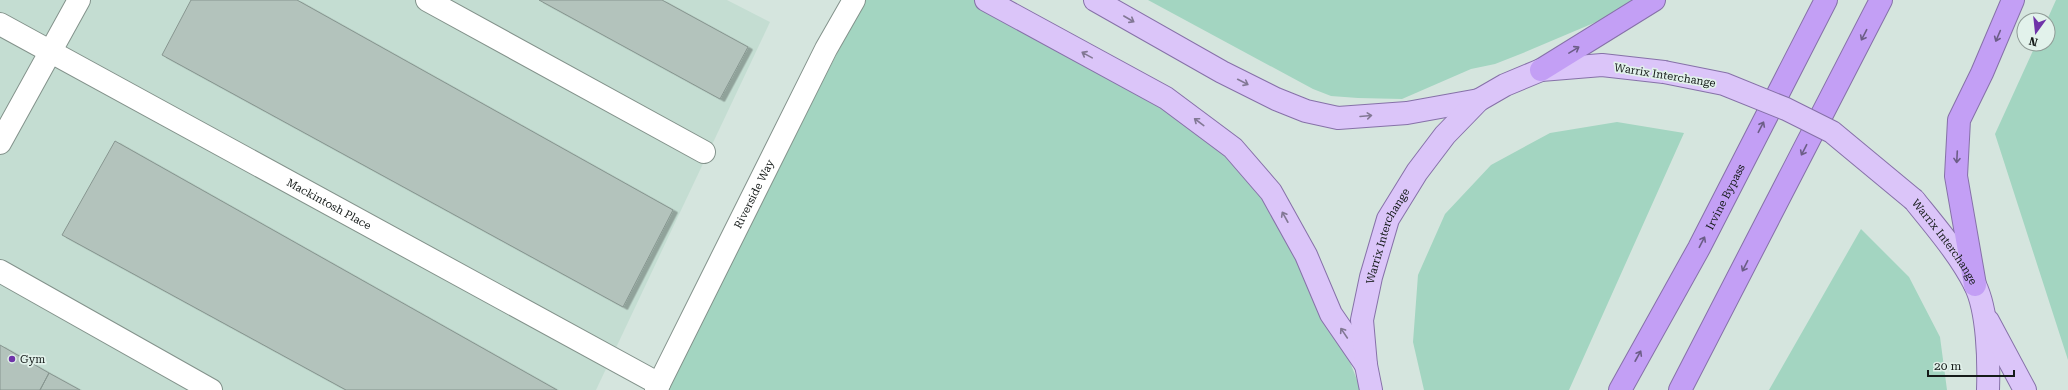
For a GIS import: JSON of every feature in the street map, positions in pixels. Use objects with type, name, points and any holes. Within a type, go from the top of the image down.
[{"type":"highway","points":[[1541,70],[1654,0]]},
{"type":"highway","name":"Irvine Bypass","points":[[1620,390],[1699,248],[1826,0]]},
{"type":"highway","points":[[1680,390],[1882,0]]},
{"type":"highway","points":[[1975,285],[1956,176],[1959,120],[1982,73],[2013,0]]},
{"type":"main road","points":[[986,0],[1166,98],[1233,148],[1271,192],[1306,255],[1331,314],[1366,365]]},
{"type":"main road","points":[[1096,0],[1222,72],[1276,99],[1306,111],[1338,118],[1407,112],[1479,100]]},
{"type":"main road","name":"Warrix Interchange","points":[[1371,390],[1366,365],[1362,320],[1371,277],[1388,219],[1417,172],[1440,141],[1479,100],[1505,85],[1541,70],[1602,65],[1664,72],[1724,84],[1792,112],[1832,132],[1914,200],[1942,235],[1975,285],[1983,311],[1989,365],[1988,390]]},
{"type":"main road","points":[[1983,311],[2025,390]]},
{"type":"street","points":[[0,143],[79,0]]},
{"type":"street","points":[[427,0],[704,152]]},
{"type":"street","name":"Riverside Way","points":[[657,387],[826,48],[854,0]]},
{"type":"street","name":"Mackintosh Place","points":[[0,24],[657,387]]},
{"type":"street","points":[[0,271],[211,390]]},
{"type":"shaded area","points":[[0,0],[727,0],[770,22],[596,390],[0,390]]},
{"type":"green space","points":[[865,0],[982,0],[1233,148],[1331,314],[1361,390],[661,390]]},
{"type":"green space","points":[[1148,0],[1641,0],[1608,17],[1523,53],[1495,64],[1471,69],[1402,99],[1331,96],[1313,89]]},
{"type":"green space","points":[[2056,0],[2068,0],[2068,360],[1995,134],[2032,52],[2056,52],[2056,12],[2051,12]]},
{"type":"green space","points":[[1617,122],[1684,133],[1569,390],[1424,390],[1413,342],[1418,275],[1445,214],[1491,165],[1550,133]]},
{"type":"green space","points":[[1861,229],[1909,277],[1940,337],[1947,390],[1769,390]]},
{"type":"building","points":[[191,0],[297,0],[673,210],[623,307],[162,55]]},
{"type":"building","points":[[539,0],[662,0],[748,47],[720,99]]},
{"type":"building","points":[[115,141],[557,390],[346,390],[62,235]]},
{"type":"building","name":"Gym","points":[[0,345],[49,373],[40,390],[0,390]]},
{"type":"building","points":[[49,373],[80,390],[40,390]]},
{"type":"place","name":"Gym","points":[[12,359]]}]
